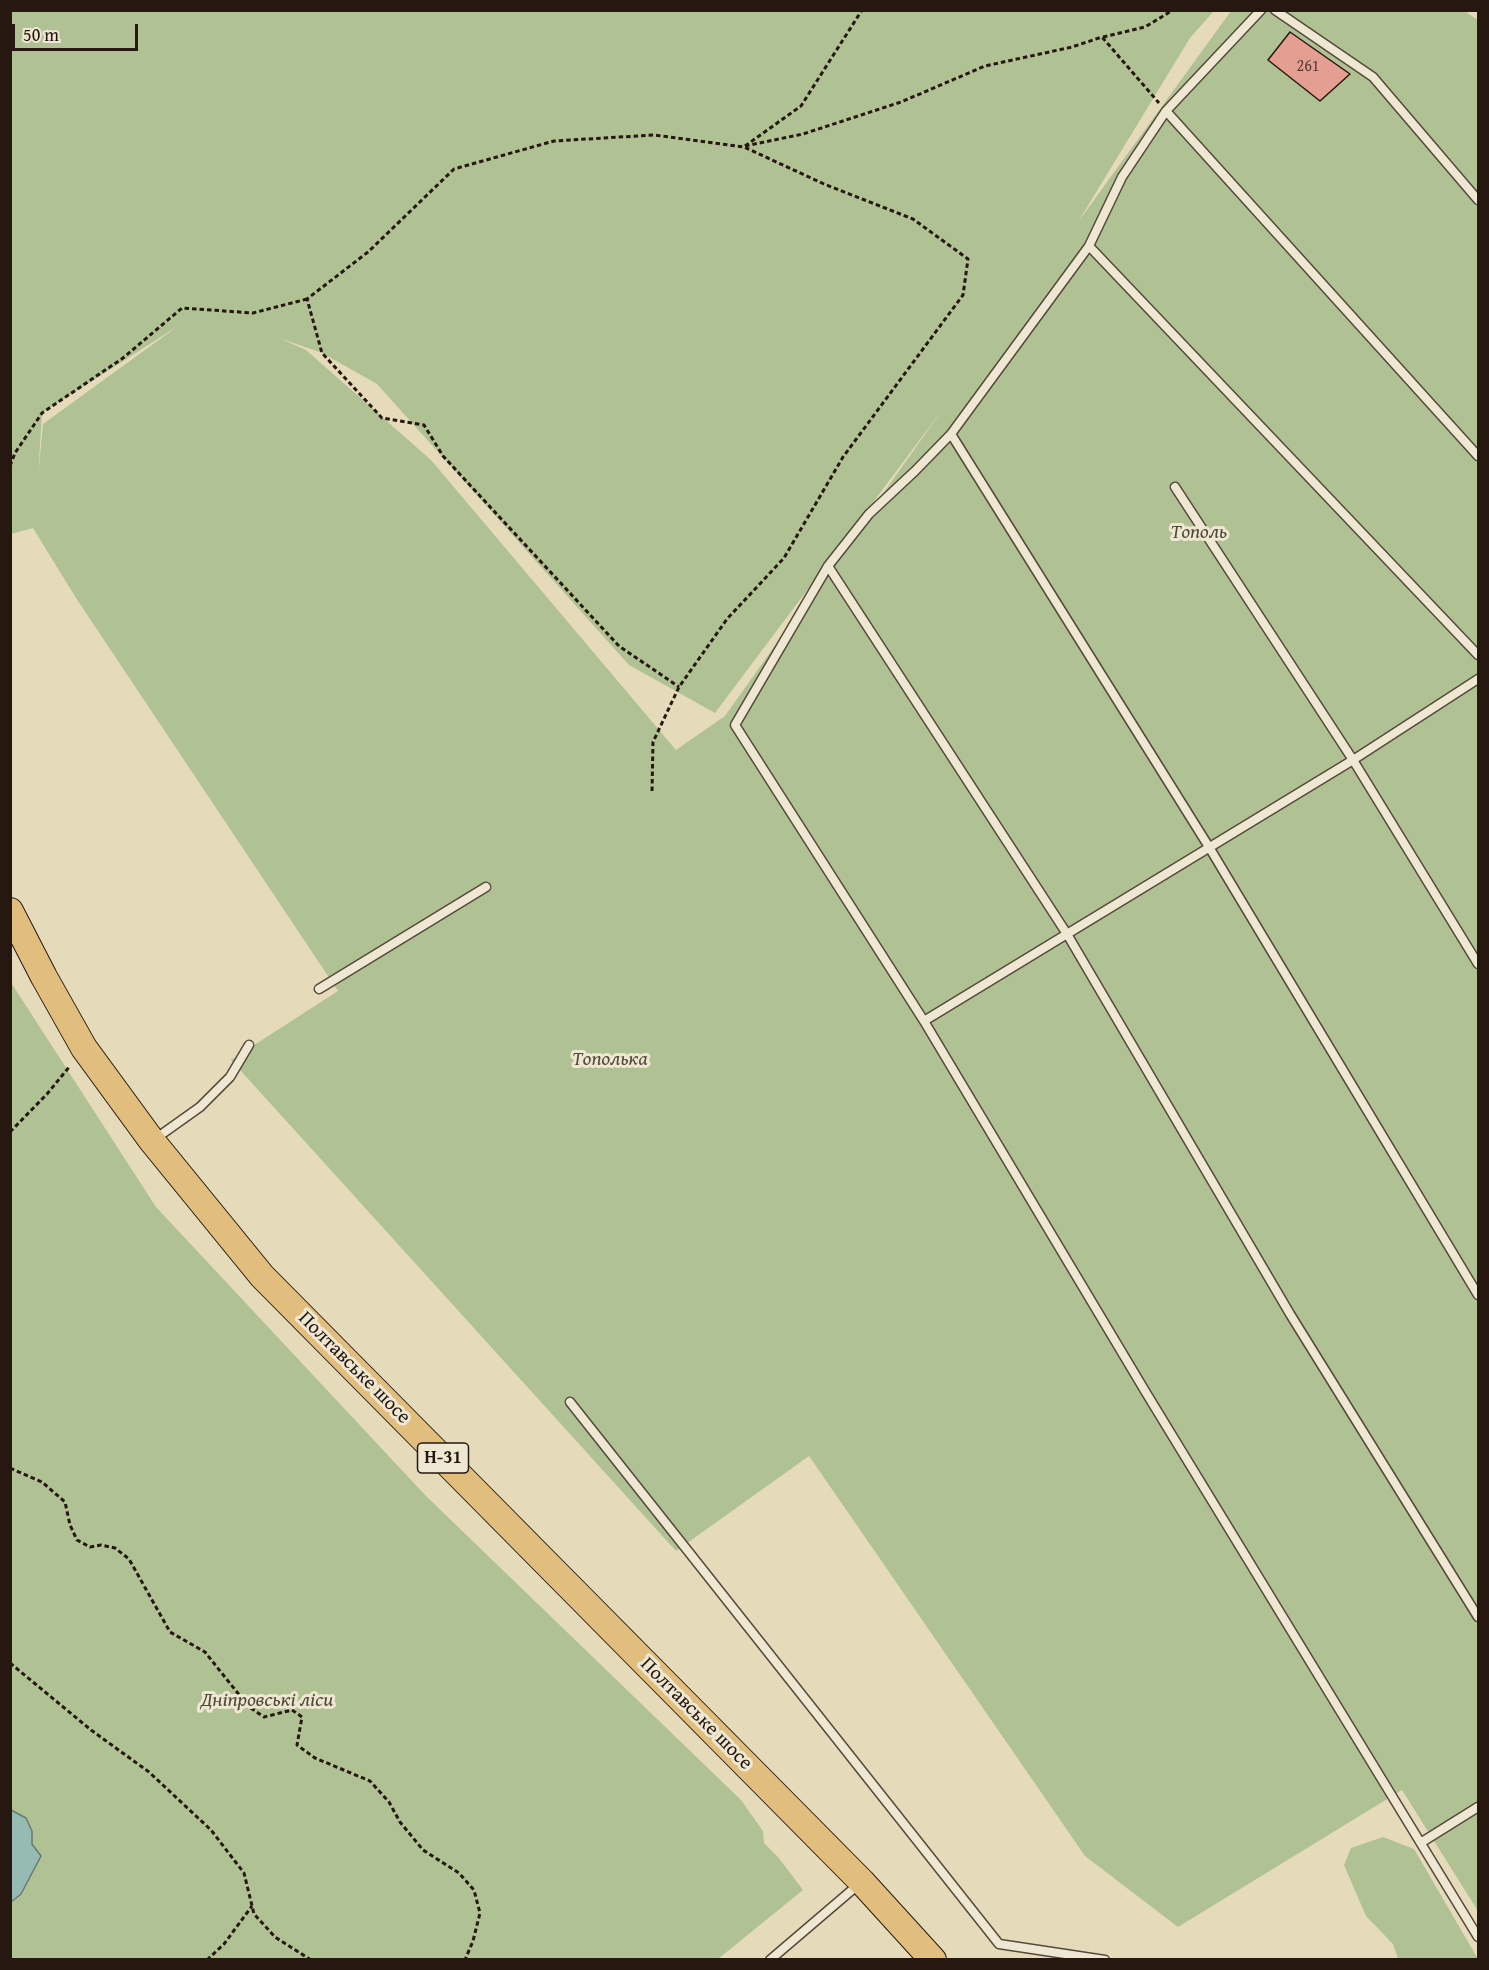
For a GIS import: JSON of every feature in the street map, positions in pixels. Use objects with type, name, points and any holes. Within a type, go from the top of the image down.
[{"type":"main road","name":"Полтавське шосе","points":[[10,911],[84,1048],[152,1141],[262,1276],[862,1882],[933,1959]]},
{"type":"lane","points":[[1261,10],[1166,111],[1122,177],[1089,246],[951,434],[869,514],[828,566],[735,725],[924,1021],[1145,1391],[1479,1937]]},
{"type":"lane","points":[[1275,10],[1373,77],[1479,200]]},
{"type":"lane","points":[[1166,111],[1479,456]]},
{"type":"lane","points":[[1089,246],[1479,656]]},
{"type":"lane","points":[[951,434],[1209,848],[1479,1295]]},
{"type":"lane","points":[[1175,487],[1353,760],[1479,964]]},
{"type":"lane","points":[[828,566],[1067,934],[1290,1314],[1479,1617]]},
{"type":"lane","points":[[924,1021],[1353,760],[1479,679]]},
{"type":"lane","points":[[319,989],[486,887]]},
{"type":"lane","points":[[152,1141],[200,1107],[230,1077],[249,1045]]},
{"type":"lane","points":[[570,1402],[999,1944],[1105,1959]]},
{"type":"lane","points":[[1422,1842],[1479,1807]]},
{"type":"lane","points":[[770,1959],[862,1882]]},
{"type":"path","points":[[744,147],[801,106],[862,10]]},
{"type":"path","points":[[744,147],[803,134],[901,102],[985,66],[1145,27],[1173,10]]},
{"type":"path","points":[[1102,37],[1166,111]]},
{"type":"path","points":[[10,466],[15,453],[42,413],[123,358],[182,308],[253,313],[307,299],[368,252],[454,169],[554,141],[654,135],[744,147],[824,184],[913,219],[968,259],[963,296],[843,457],[784,558],[727,618],[680,687],[653,742],[652,791]]},
{"type":"path","points":[[307,299],[322,353],[382,418],[424,425],[443,456],[619,646],[680,687]]},
{"type":"path","points":[[10,1132],[47,1094],[84,1048]]},
{"type":"path","points":[[10,1468],[42,1482],[65,1502],[70,1525],[77,1540],[90,1547],[101,1545],[115,1548],[129,1559],[170,1632],[205,1652],[248,1706],[264,1717],[292,1710],[302,1717],[297,1745],[315,1758],[370,1781],[389,1802],[400,1822],[423,1850],[459,1873],[474,1890],[480,1913],[473,1941],[465,1959]]},
{"type":"path","points":[[10,1663],[91,1730],[149,1772],[211,1830],[244,1873],[254,1914],[274,1937],[311,1959]]},
{"type":"path","points":[[207,1959],[224,1944],[252,1906]]},
{"type":"green space","points":[[1463,10],[1478,20],[1478,1911],[1402,1790],[1178,1927],[1085,1856],[809,1456],[676,1551],[231,1060],[338,991],[76,598],[33,528],[11,534],[11,11],[1214,11],[1190,38],[1078,222],[1231,11]],"holes":[[[178,326],[43,424],[38,477],[42,413]],[[279,338],[322,353],[377,384],[629,665],[715,713],[943,409],[725,716],[676,750],[431,460],[306,350]]]},
{"type":"green space","name":"Дніпровські ліси","points":[[10,981],[156,1207],[426,1496],[741,1800],[763,1831],[764,1843],[778,1857],[803,1890],[718,1959],[11,1959]]},
{"type":"green space","points":[[1383,1837],[1414,1849],[1478,1959],[1398,1959],[1393,1944],[1366,1916],[1344,1865],[1351,1848]]},
{"type":"water","points":[[11,1810],[26,1818],[32,1831],[32,1844],[41,1856],[21,1894],[11,1902]]},
{"type":"building","points":[[1290,32],[1350,74],[1320,101],[1268,60]]},
{"type":"park label","name":"Тополь","points":[[1199,533]]},
{"type":"park label","name":"Тополька","points":[[610,1060]]}]
